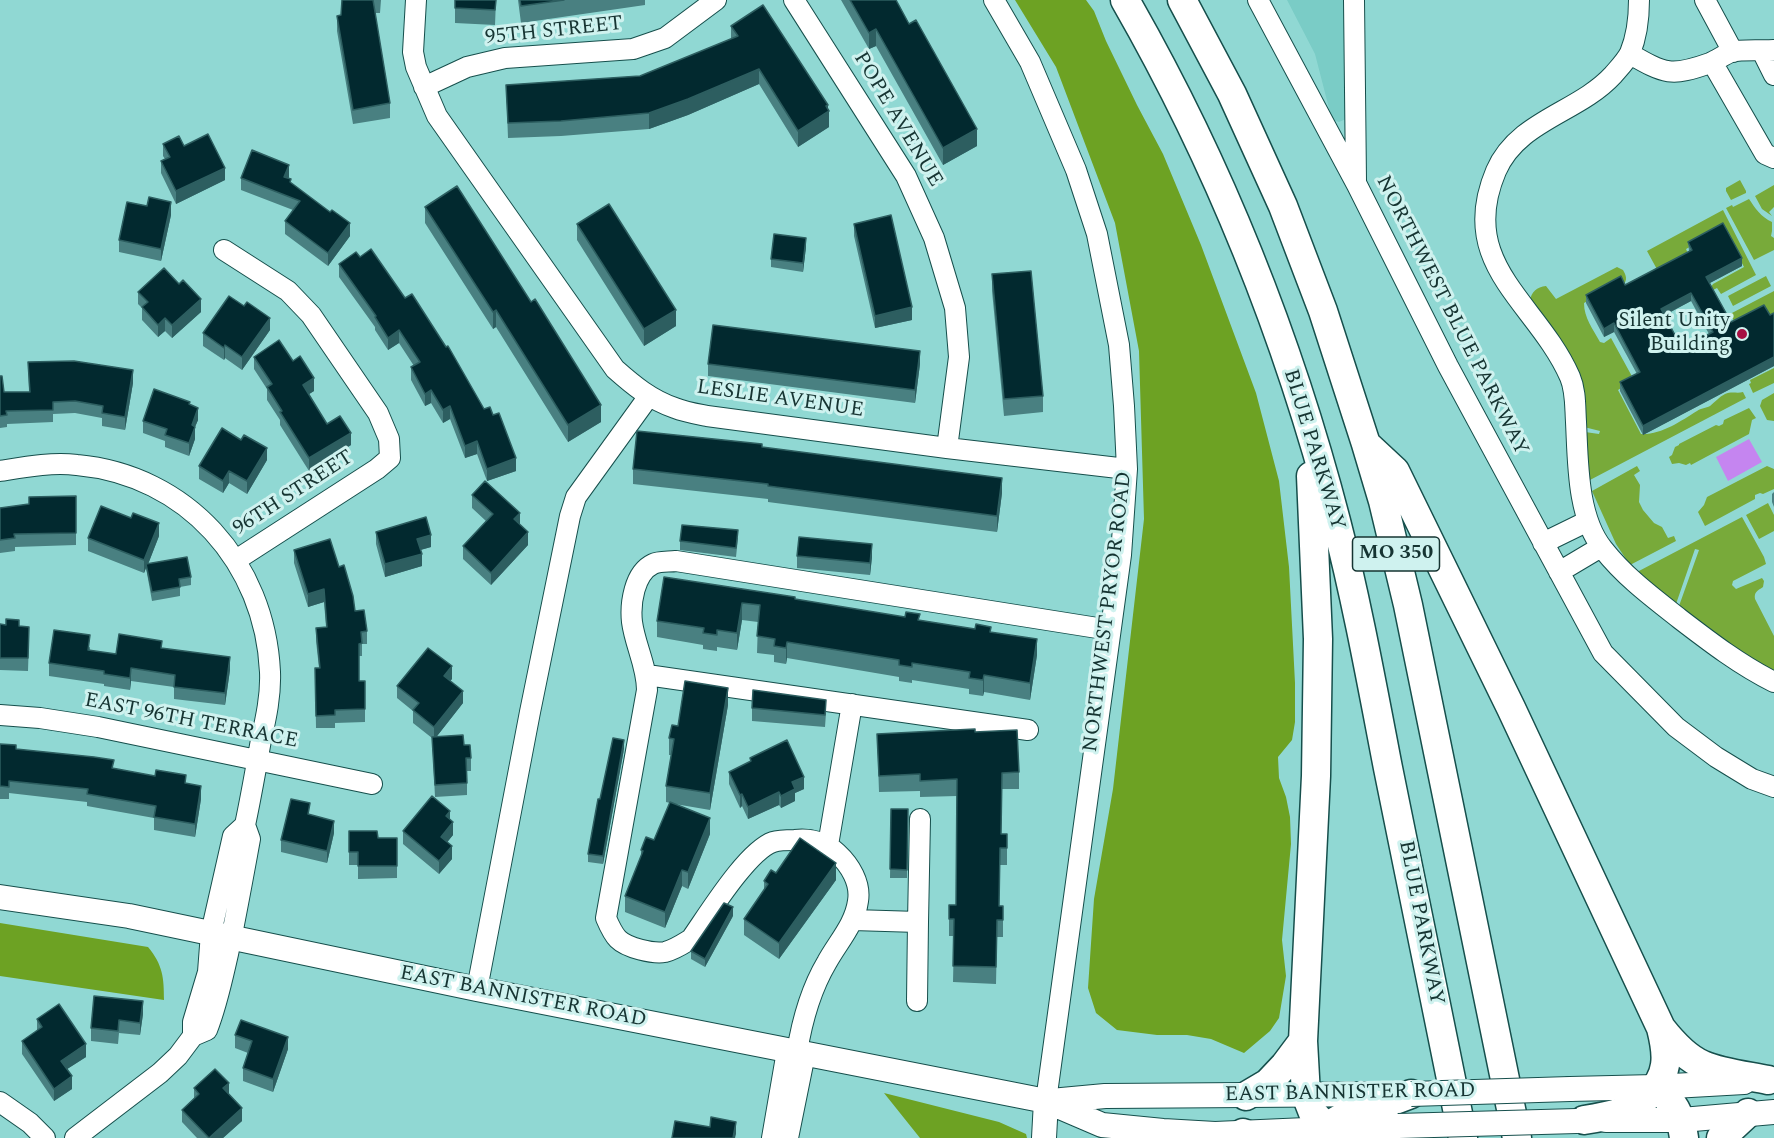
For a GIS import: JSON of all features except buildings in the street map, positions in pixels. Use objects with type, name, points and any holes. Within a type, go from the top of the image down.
[{"type":"highway","name":"BLUE PARKWAY","points":[[1125,0],[1195,135],[1238,231],[1280,340],[1310,429],[1336,522],[1363,641],[1463,1138]]},
{"type":"highway","name":"MO 350","points":[[1182,0],[1232,94],[1282,206],[1323,311],[1383,501],[1408,605],[1518,1138]]},
{"type":"highway","points":[[1310,429],[1318,639],[1316,776],[1303,1041],[1305,1095],[1326,1134]]},
{"type":"highway","points":[[1366,444],[1395,471],[1511,708],[1661,1028],[1684,1053],[1704,1066],[1771,1080]]},
{"type":"highway","points":[[1580,1121],[1623,1111],[1640,1103],[1655,1087],[1662,1076],[1665,1065],[1665,1047],[1661,1028]]},
{"type":"highway","points":[[1246,1096],[1268,1083],[1303,1041]]},
{"type":"highway","points":[[1655,1087],[1669,1098],[1683,1129]]},
{"type":"highway","points":[[1326,1134],[1336,1120],[1365,1106],[1390,1102],[1412,1094]]},
{"type":"highway","points":[[1721,1138],[1761,1113]]},
{"type":"main road","name":"EAST BANNISTER ROAD","points":[[0,897],[129,916],[477,989],[1046,1101],[1102,1125],[1250,1136],[1326,1134],[1398,1126],[1580,1121],[1683,1129],[1761,1113]]},
{"type":"main road","name":"EAST BANNISTER ROAD","points":[[1046,1101],[1105,1096],[1412,1094],[1655,1087],[1771,1080]]},
{"type":"main road","name":"NORTHWEST PRYOR ROAD","points":[[1044,1138],[1046,1101]]},
{"type":"street","name":"LESLIE AVENUE","points":[[416,0],[413,52],[416,67],[438,116],[615,369],[649,396],[675,408],[707,416],[1127,470]]},
{"type":"street","name":"95TH STREET","points":[[424,87],[467,67],[505,58],[633,49],[665,38],[716,0]]},
{"type":"street","name":"POPE AVENUE","points":[[794,0],[906,176],[934,238],[955,308],[959,357],[947,448]]},
{"type":"street","name":"NORTHWEST PRYOR ROAD","points":[[994,0],[1030,62],[1076,170],[1097,234],[1119,345],[1124,406],[1127,470],[1120,555],[1046,1101]]},
{"type":"street","name":"NORTHWEST BLUE PARKWAY","points":[[1258,0],[1448,366],[1603,653],[1676,727],[1752,779],[1774,787]]},
{"type":"street","points":[[1354,0],[1356,185]]},
{"type":"street","points":[[1639,0],[1638,24],[1629,54],[1615,73],[1593,93],[1524,134],[1511,148],[1497,170],[1492,185],[1485,213],[1486,239],[1499,273],[1556,351],[1571,379],[1575,397],[1581,489],[1588,521],[1601,547],[1636,585],[1741,664],[1774,682]]},
{"type":"street","points":[[1705,0],[1733,52]]},
{"type":"street","points":[[1629,54],[1654,68],[1678,72],[1712,62],[1733,52],[1768,51],[1774,75]]},
{"type":"street","points":[[1712,62],[1765,154],[1774,158]]},
{"type":"street","name":"96TH STREET","points":[[0,471],[50,464],[76,464],[99,468],[146,482],[177,500],[205,523],[236,560],[377,469],[390,458],[389,440],[378,413],[311,315],[288,291],[224,250]]},
{"type":"street","points":[[477,989],[570,516],[576,497],[649,396]]},
{"type":"street","points":[[1543,543],[1588,521]]},
{"type":"street","points":[[1559,572],[1601,547]]},
{"type":"street","points":[[75,1138],[160,1073],[178,1056],[193,1036],[193,1022],[221,936],[233,836],[245,825],[269,700],[270,675],[265,630],[250,587],[236,560]]},
{"type":"street","points":[[772,1138],[814,990],[826,963],[853,920],[859,900],[855,874],[828,845],[800,839],[773,842],[753,855],[691,939],[663,952],[640,950],[619,940],[606,918],[647,690],[647,675],[632,622],[635,585],[642,574],[653,564],[676,561],[1110,630]]},
{"type":"street","points":[[647,675],[1028,730]]},
{"type":"street","points":[[828,845],[852,704]]},
{"type":"street","name":"EAST 96TH TERRACE","points":[[0,715],[40,718],[98,727],[372,784]]},
{"type":"street","points":[[917,1001],[920,819]]},
{"type":"street","points":[[853,920],[918,922]]},
{"type":"street","points":[[788,1138],[796,1052]]},
{"type":"street","points":[[0,1102],[45,1138]]},
{"type":"shaded area","points":[[1287,0],[1344,0],[1346,119],[1339,122],[1332,120],[1315,54]]},
{"type":"shaded area","points":[[1749,439],[1762,462],[1728,481],[1716,457]]},
{"type":"green space","points":[[1015,0],[1086,0],[1094,11],[1106,41],[1163,154],[1201,245],[1256,393],[1279,481],[1289,567],[1295,683],[1295,722],[1292,740],[1278,757],[1279,778],[1290,817],[1291,844],[1282,940],[1286,976],[1279,1018],[1270,1031],[1244,1053],[1211,1039],[1117,1030],[1096,1013],[1088,988],[1094,899],[1113,789],[1144,519],[1139,351],[1115,223],[1056,67]]},
{"type":"green space","points":[[1740,180],[1746,193],[1731,200],[1726,188]]},
{"type":"green space","points":[[1774,185],[1774,207],[1769,212],[1772,216],[1762,209],[1755,196]]},
{"type":"green space","points":[[1749,199],[1761,215],[1772,222],[1771,236],[1774,238],[1774,250],[1754,260],[1726,208]]},
{"type":"green space","points":[[1723,210],[1756,275],[1721,294],[1717,288],[1711,291],[1713,284],[1744,267],[1724,229],[1686,249],[1690,258],[1659,273],[1647,251]]},
{"type":"green space","points":[[1617,267],[1625,274],[1625,283],[1584,303],[1584,308],[1589,323],[1600,342],[1604,343],[1611,338],[1634,380],[1618,390],[1641,434],[1670,427],[1710,406],[1725,394],[1743,392],[1746,398],[1590,480],[1587,469],[1585,432],[1599,434],[1600,431],[1584,427],[1530,301],[1535,290],[1540,288],[1546,286],[1556,299]]},
{"type":"green space","points":[[1766,276],[1771,286],[1733,306],[1728,296]]},
{"type":"green space","points":[[1774,291],[1774,320],[1737,326],[1730,314]]},
{"type":"green space","points":[[1774,368],[1774,383],[1753,393],[1749,384],[1750,380]]},
{"type":"green space","points":[[1774,393],[1774,421],[1767,420],[1760,406],[1762,400]]},
{"type":"green space","points":[[1749,408],[1756,418],[1752,420],[1749,434],[1691,465],[1690,463],[1672,464],[1669,457],[1679,444],[1716,425],[1723,424],[1724,420]]},
{"type":"green space","points":[[1637,466],[1640,471],[1634,475],[1640,485],[1639,502],[1643,510],[1654,523],[1662,527],[1668,538],[1674,536],[1676,541],[1630,565],[1616,544],[1592,491]]},
{"type":"green space","points":[[1767,466],[1774,469],[1774,489],[1755,495],[1755,499],[1705,526],[1698,512],[1707,497]]},
{"type":"green space","points":[[1768,503],[1774,515],[1774,531],[1759,539],[1746,515]]},
{"type":"green space","points":[[1742,517],[1766,564],[1733,581],[1732,585],[1736,589],[1762,578],[1764,581],[1755,599],[1774,636],[1774,673],[1679,606],[1699,550],[1695,549],[1676,604],[1637,572]]},
{"type":"green space","points":[[0,923],[148,947],[162,972],[164,1000],[0,976]]},
{"type":"green space","points":[[884,1093],[999,1122],[1026,1134],[1027,1138],[920,1138]]},
{"type":"place","name":"Silent Unity Building","points":[[1742,334]]}]
